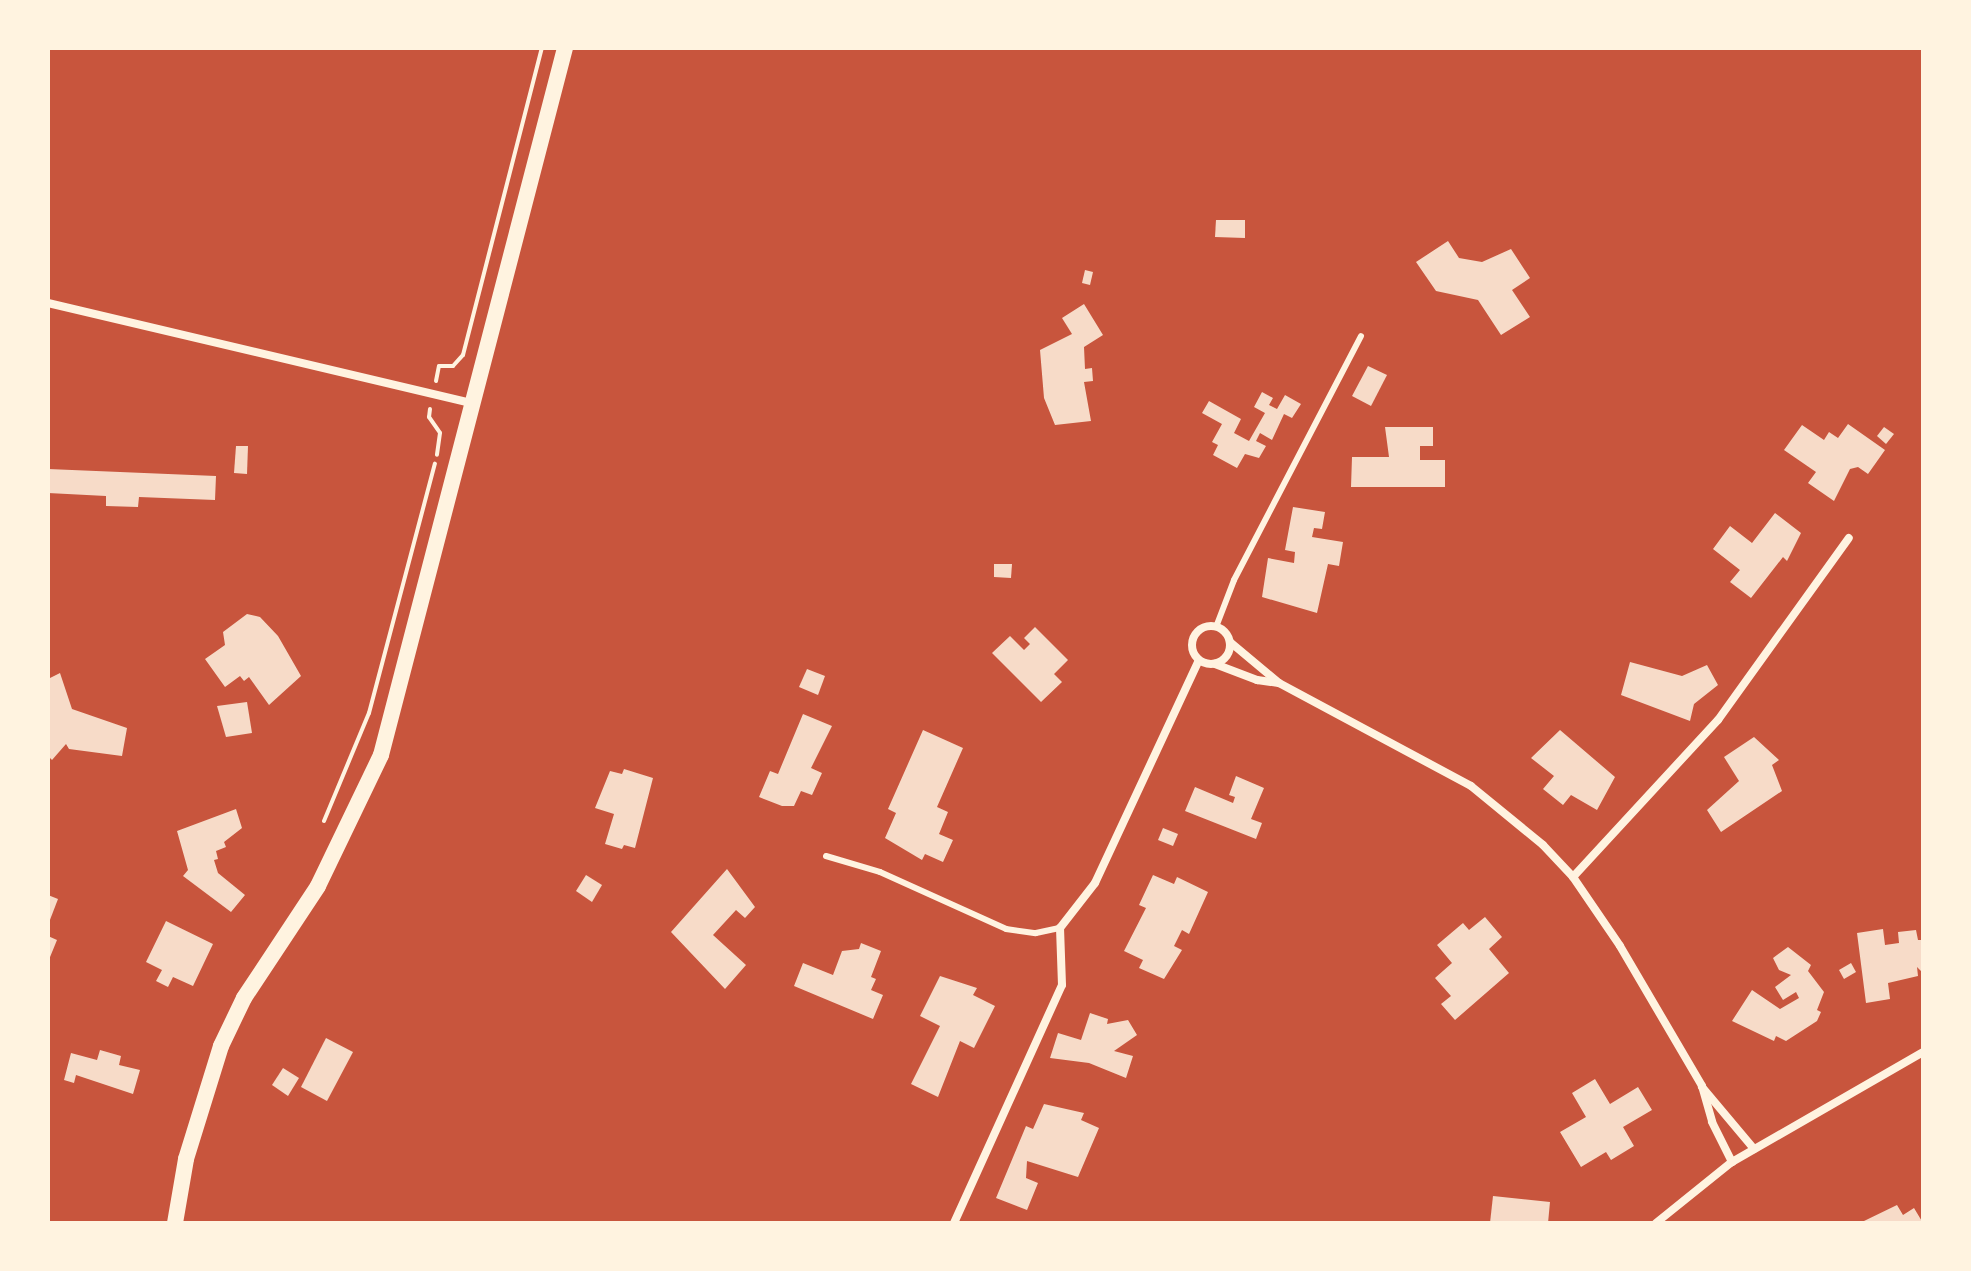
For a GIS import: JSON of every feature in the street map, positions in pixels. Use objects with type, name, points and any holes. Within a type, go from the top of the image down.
[{"type":"main road","points":[[175,1223],[186,1159],[221,1046],[244,998],[318,886],[381,755],[476,404],[565,48]]},
{"type":"street","points":[[48,303],[476,404]]},
{"type":"street","points":[[1573,877],[1718,720],[1849,538]]},
{"type":"street","points":[[1279,683],[1266,666],[1230,642],[1216,627],[1204,628],[1194,636],[1193,649],[1199,660],[1257,680],[1279,683],[1471,786],[1573,877],[1702,1086],[1754,1149]]},
{"type":"street","points":[[1215,664],[1228,654],[1230,642]]},
{"type":"street","points":[[954,1223],[1062,985],[1060,928],[1095,883],[1199,660]]},
{"type":"street","points":[[1656,1223],[1732,1162],[1923,1052]]},
{"type":"street","points":[[1702,1086],[1712,1122],[1732,1162]]},
{"type":"lane","points":[[1216,627],[1234,580],[1361,336]]},
{"type":"lane","points":[[826,856],[858,863],[1006,929],[1036,933],[1060,928]]},
{"type":"path","points":[[437,374],[439,366],[453,366],[463,355],[542,48]]},
{"type":"path","points":[[324,821],[369,713],[438,454],[440,433],[429,417],[430,411]]},
{"type":"building","points":[[1216,220],[1245,220],[1245,238],[1215,237]]},
{"type":"building","points":[[1448,241],[1459,258],[1482,262],[1511,249],[1530,278],[1512,290],[1530,317],[1501,335],[1478,300],[1436,291],[1416,262]]},
{"type":"building","points":[[1085,270],[1093,272],[1090,285],[1082,283]]},
{"type":"building","points":[[1084,304],[1103,335],[1084,347],[1085,369],[1092,368],[1093,381],[1084,382],[1091,421],[1055,425],[1044,398],[1040,350],[1072,334],[1062,318]]},
{"type":"building","points":[[1368,366],[1387,375],[1371,406],[1352,396]]},
{"type":"building","points":[[1262,392],[1273,398],[1269,405],[1277,409],[1285,395],[1301,404],[1292,418],[1284,414],[1272,440],[1260,433],[1256,441],[1266,446],[1259,458],[1245,454],[1237,468],[1213,455],[1218,445],[1212,442],[1222,424],[1202,413],[1209,401],[1241,419],[1234,433],[1249,441],[1265,413],[1254,407]]},
{"type":"building","points":[[1848,424],[1885,450],[1868,474],[1858,467],[1850,469],[1834,501],[1808,483],[1816,472],[1784,450],[1802,425],[1824,440],[1829,432],[1838,438]]},
{"type":"building","points":[[1385,427],[1433,427],[1433,446],[1420,446],[1420,460],[1445,460],[1445,487],[1351,487],[1352,457],[1389,457]]},
{"type":"building","points":[[1884,427],[1894,434],[1886,444],[1877,436]]},
{"type":"building","points":[[236,446],[248,446],[247,474],[234,473]]},
{"type":"building","points":[[48,469],[216,476],[215,500],[139,497],[138,507],[106,506],[106,496],[48,493]]},
{"type":"building","points":[[1293,507],[1325,512],[1322,529],[1314,528],[1312,537],[1343,542],[1339,566],[1328,564],[1317,613],[1262,597],[1268,558],[1294,563],[1295,552],[1285,550]]},
{"type":"building","points":[[1775,513],[1801,533],[1787,561],[1783,557],[1751,598],[1730,582],[1740,570],[1713,549],[1730,526],[1752,543]]},
{"type":"building","points":[[994,564],[1012,564],[1011,578],[994,577]]},
{"type":"building","points":[[247,614],[260,617],[278,636],[301,676],[269,705],[249,677],[244,681],[240,676],[225,687],[205,659],[225,645],[223,632]]},
{"type":"building","points":[[1035,627],[1068,660],[1054,674],[1062,682],[1041,702],[992,653],[1010,636],[1024,650],[1030,644],[1024,638]]},
{"type":"building","points":[[1630,662],[1682,676],[1707,665],[1718,685],[1694,704],[1690,721],[1621,695]]},
{"type":"building","points":[[807,669],[825,676],[818,695],[799,687]]},
{"type":"building","points":[[60,673],[72,709],[127,728],[122,756],[69,749],[66,744],[52,760],[48,756],[48,679]]},
{"type":"building","points":[[247,702],[252,733],[226,737],[217,706]]},
{"type":"building","points":[[803,714],[832,726],[811,768],[822,773],[812,795],[801,791],[794,806],[782,806],[759,797],[770,771],[778,774]]},
{"type":"building","points":[[923,730],[963,748],[937,807],[948,812],[939,834],[953,840],[943,862],[925,854],[922,860],[885,838],[896,813],[888,809]]},
{"type":"building","points":[[1560,730],[1615,777],[1597,810],[1571,795],[1563,805],[1543,789],[1554,776],[1531,758]]},
{"type":"building","points":[[1754,737],[1779,760],[1772,765],[1782,791],[1721,832],[1707,810],[1739,781],[1724,757]]},
{"type":"building","points":[[624,769],[653,778],[635,848],[624,845],[622,849],[605,844],[614,814],[595,808],[610,771],[622,774]]},
{"type":"building","points":[[1236,776],[1264,788],[1251,819],[1262,823],[1256,839],[1185,811],[1195,787],[1233,803],[1235,797],[1229,795]]},
{"type":"building","points":[[236,809],[242,828],[224,842],[226,847],[216,851],[218,859],[214,860],[218,873],[245,895],[231,912],[183,876],[188,870],[177,831]]},
{"type":"building","points":[[1163,828],[1178,834],[1173,846],[1158,840]]},
{"type":"building","points":[[727,869],[755,907],[745,918],[736,910],[713,935],[746,965],[725,989],[671,932]]},
{"type":"building","points":[[586,875],[602,885],[592,902],[576,891]]},
{"type":"building","points":[[1153,875],[1174,884],[1177,877],[1208,892],[1189,934],[1182,930],[1174,946],[1182,950],[1164,979],[1139,968],[1143,960],[1124,951],[1146,908],[1139,905]]},
{"type":"building","points":[[48,895],[58,899],[48,925]]},
{"type":"building","points":[[1485,917],[1502,937],[1489,949],[1509,973],[1455,1020],[1441,1004],[1451,996],[1435,978],[1452,963],[1437,945],[1463,923],[1469,930]]},
{"type":"building","points":[[166,921],[213,944],[193,986],[173,977],[168,987],[156,981],[162,970],[146,962]]},
{"type":"building","points":[[1883,929],[1885,945],[1899,943],[1898,932],[1916,930],[1918,940],[1923,940],[1923,973],[1917,967],[1918,976],[1888,983],[1890,999],[1866,1003],[1857,933]]},
{"type":"building","points":[[48,936],[57,940],[48,962]]},
{"type":"building","points":[[861,943],[881,951],[871,977],[876,979],[871,990],[883,995],[873,1019],[794,986],[803,963],[833,975],[842,951],[859,949]]},
{"type":"building","points":[[1788,947],[1811,965],[1808,971],[1824,992],[1817,1010],[1821,1012],[1817,1021],[1786,1041],[1776,1036],[1774,1041],[1732,1021],[1752,990],[1780,1009],[1799,998],[1796,992],[1783,1000],[1775,987],[1791,975],[1779,970],[1773,958]]},
{"type":"building","points":[[1851,963],[1856,972],[1844,979],[1839,970]]},
{"type":"building","points":[[940,976],[977,988],[973,995],[995,1006],[974,1048],[960,1041],[938,1097],[911,1084],[940,1026],[920,1016]]},
{"type":"building","points":[[1090,1013],[1108,1019],[1107,1024],[1128,1020],[1137,1035],[1114,1051],[1133,1056],[1126,1078],[1089,1063],[1050,1058],[1058,1033],[1081,1040]]},
{"type":"building","points":[[326,1038],[353,1052],[327,1101],[301,1087]]},
{"type":"building","points":[[100,1050],[121,1056],[119,1065],[140,1070],[133,1094],[76,1075],[74,1083],[64,1080],[71,1053],[97,1060]]},
{"type":"building","points":[[283,1068],[299,1078],[288,1096],[272,1085]]},
{"type":"building","points":[[1595,1079],[1610,1104],[1638,1087],[1652,1110],[1623,1127],[1634,1146],[1611,1160],[1606,1152],[1581,1167],[1560,1132],[1586,1117],[1572,1093]]},
{"type":"building","points":[[1044,1104],[1084,1113],[1081,1120],[1099,1128],[1078,1177],[1027,1161],[1026,1178],[1038,1183],[1027,1210],[996,1198],[1026,1126],[1033,1129]]},
{"type":"building","points":[[1493,1196],[1550,1202],[1548,1223],[1490,1223]]},
{"type":"building","points":[[1897,1205],[1903,1215],[1914,1208],[1923,1223],[1864,1221]]}]
